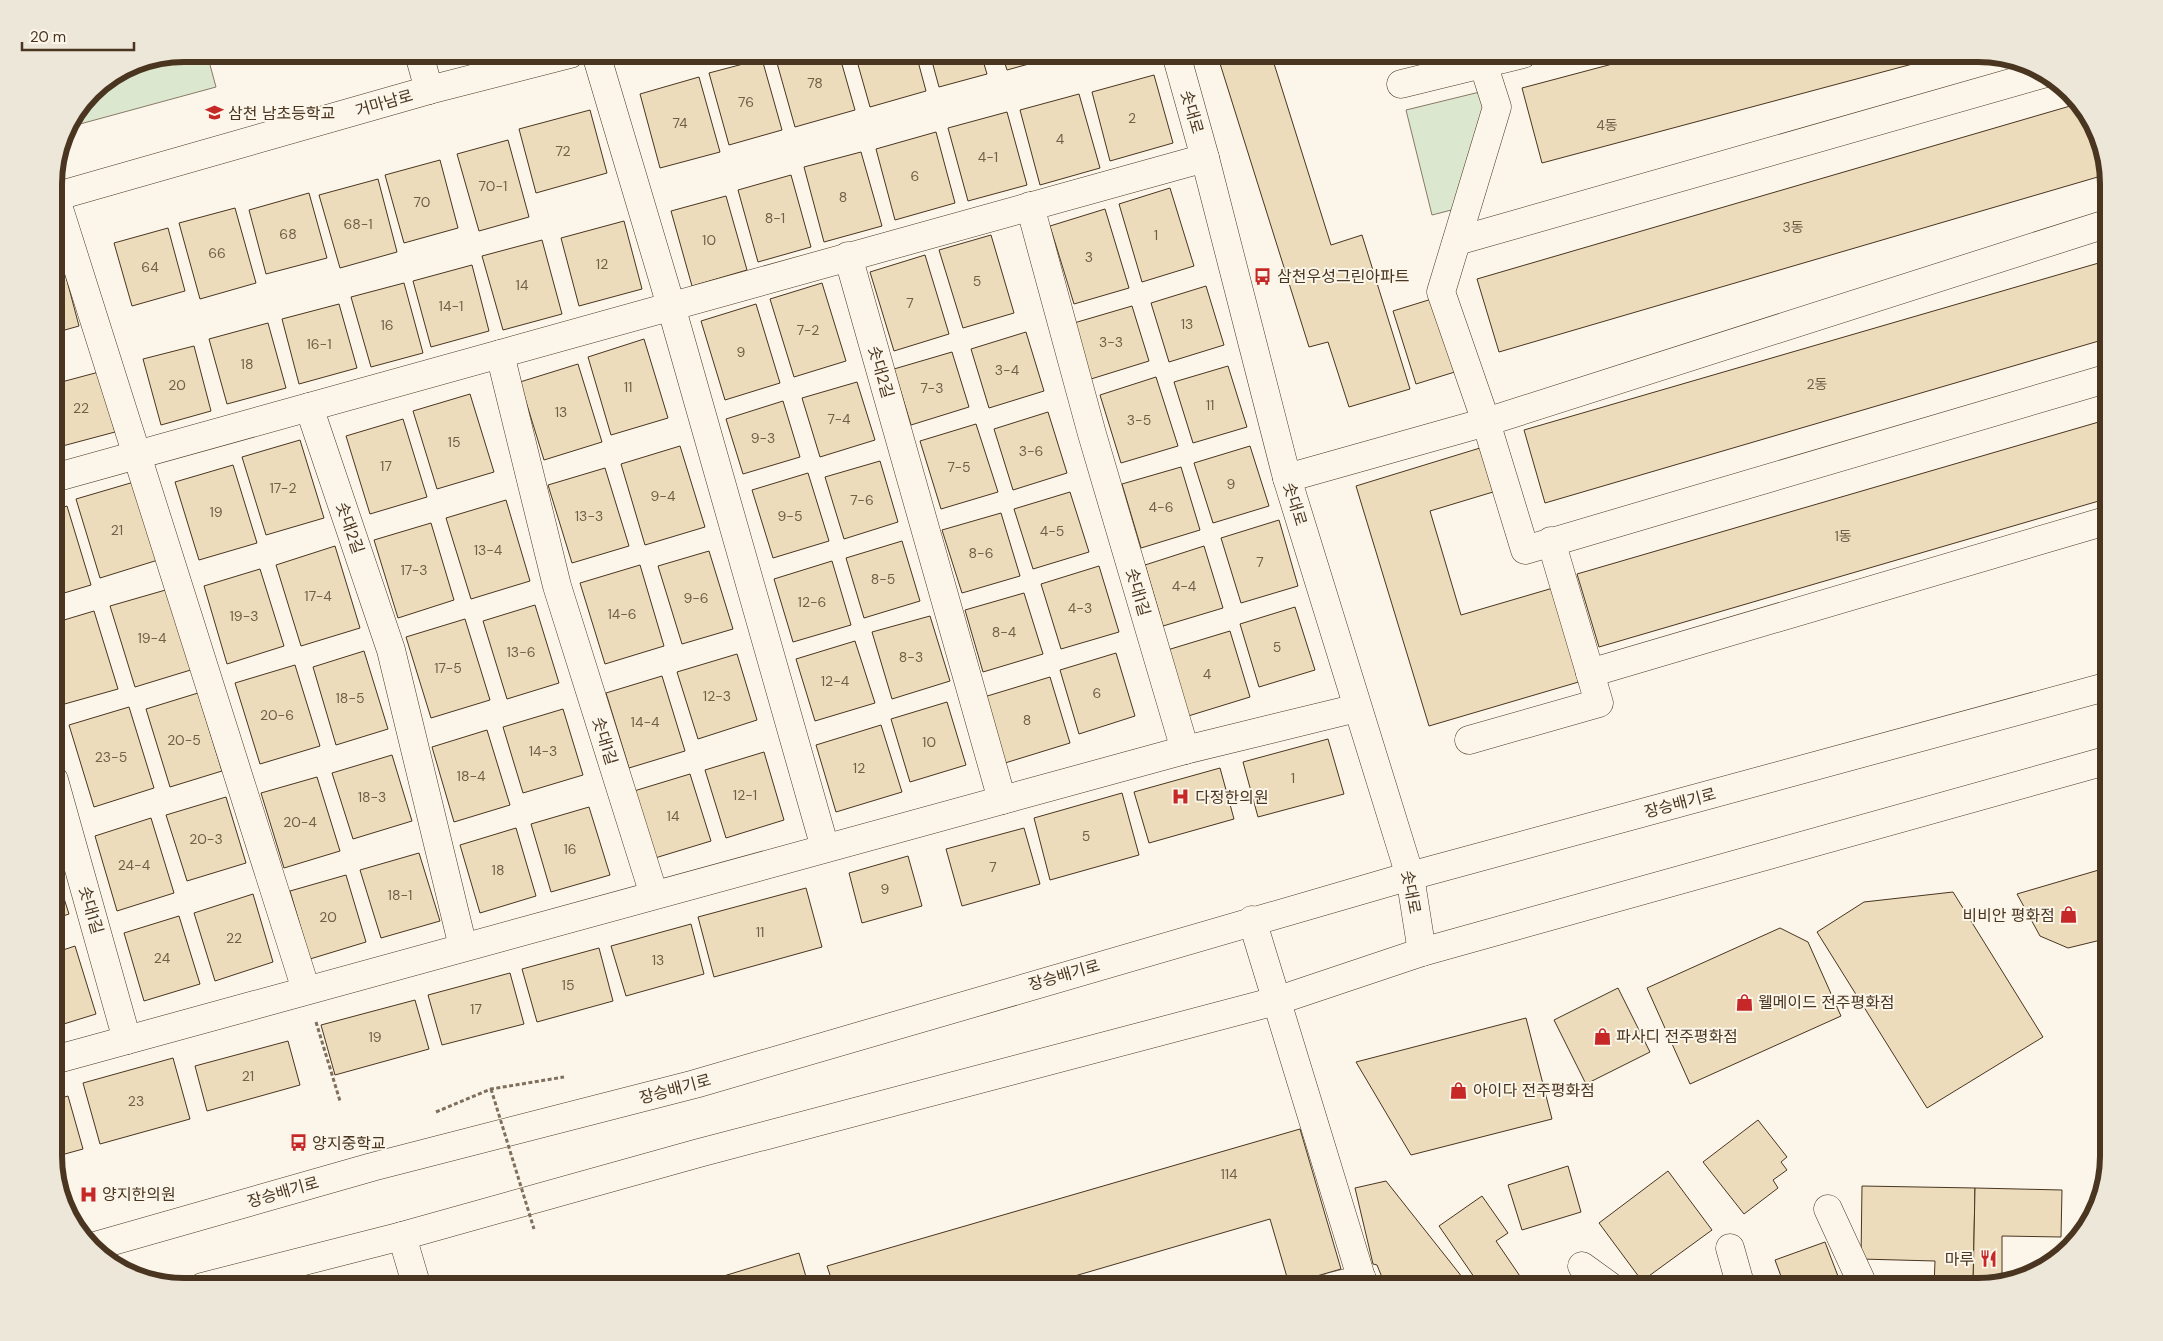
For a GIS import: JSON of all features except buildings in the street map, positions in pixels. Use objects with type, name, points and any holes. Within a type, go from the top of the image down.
[{"type":"street","points":[[421,62],[429,90]]},
{"type":"street","name":"거마남로","points":[[63,194],[429,90],[539,62]]},
{"type":"street","points":[[598,62],[671,306],[825,848]]},
{"type":"street","name":"솟대로","points":[[1178,62],[1206,158],[1287,478],[1410,876],[1422,952]]},
{"type":"street","points":[[1401,84],[1472,62]]},
{"type":"street","points":[[1483,62],[1497,107],[1441,292],[1486,422],[1525,550],[1550,541],[2100,381]]},
{"type":"street","points":[[1456,241],[2034,76]]},
{"type":"street","points":[[63,475],[1206,158]]},
{"type":"street","name":"솟대1길","points":[[1030,206],[1092,434],[1185,750]]},
{"type":"street","points":[[63,225],[214,694],[306,990]]},
{"type":"street","points":[[1287,478],[1486,422],[2100,226]]},
{"type":"street","name":"솟대2길","points":[[848,256],[1002,800]]},
{"type":"street","name":"솟대1길","points":[[500,354],[556,586],[654,895]]},
{"type":"street","name":"솟대2길","points":[[309,407],[391,650],[462,947]]},
{"type":"street","points":[[1590,673],[2100,523]]},
{"type":"street","points":[[1469,740],[1599,703],[1550,541]]},
{"type":"street","name":"장승배기로","points":[[100,1244],[372,1167],[695,1084],[1252,920],[2100,688]]},
{"type":"street","points":[[63,1058],[1185,750],[1357,708]]},
{"type":"street","points":[[237,1278],[402,1236],[709,1151],[1276,1000],[1422,952],[2100,763]]},
{"type":"street","name":"솟대1길","points":[[63,812],[127,1040]]},
{"type":"street","points":[[1252,920],[1361,1278]]},
{"type":"street","points":[[1828,1209],[1860,1278]]},
{"type":"street","points":[[402,1236],[414,1278]]},
{"type":"street","points":[[1730,1248],[1738,1278]]},
{"type":"street","points":[[1582,1266],[1599,1278]]},
{"type":"path","points":[[306,990],[340,1101]]},
{"type":"path","points":[[436,1112],[492,1089],[564,1077]]},
{"type":"path","points":[[492,1089],[534,1229]]},
{"type":"green space","points":[[184,62],[209,62],[216,87],[78,125],[98,98],[110,88],[123,79],[145,69]]},
{"type":"green space","points":[[1492,89],[1467,206],[1432,215],[1406,110]]},
{"type":"place","name":"삼천 남초등학교","points":[[214,113]]},
{"type":"place","name":"삼천우성그린아파트","points":[[1263,276]]},
{"type":"place","name":"다정한의원","points":[[1181,797]]},
{"type":"place","name":"비비안 평화점","points":[[2069,915]]},
{"type":"place","name":"웰메이드 전주평화점","points":[[1744,1002]]},
{"type":"place","name":"파사디 전주평화점","points":[[1602,1036]]},
{"type":"place","name":"아이다 전주평화점","points":[[1459,1090]]},
{"type":"place","name":"양지중학교","points":[[298,1143]]},
{"type":"place","name":"양지한의원","points":[[88,1194]]},
{"type":"place","name":"마루","points":[[1988,1259]]}]
